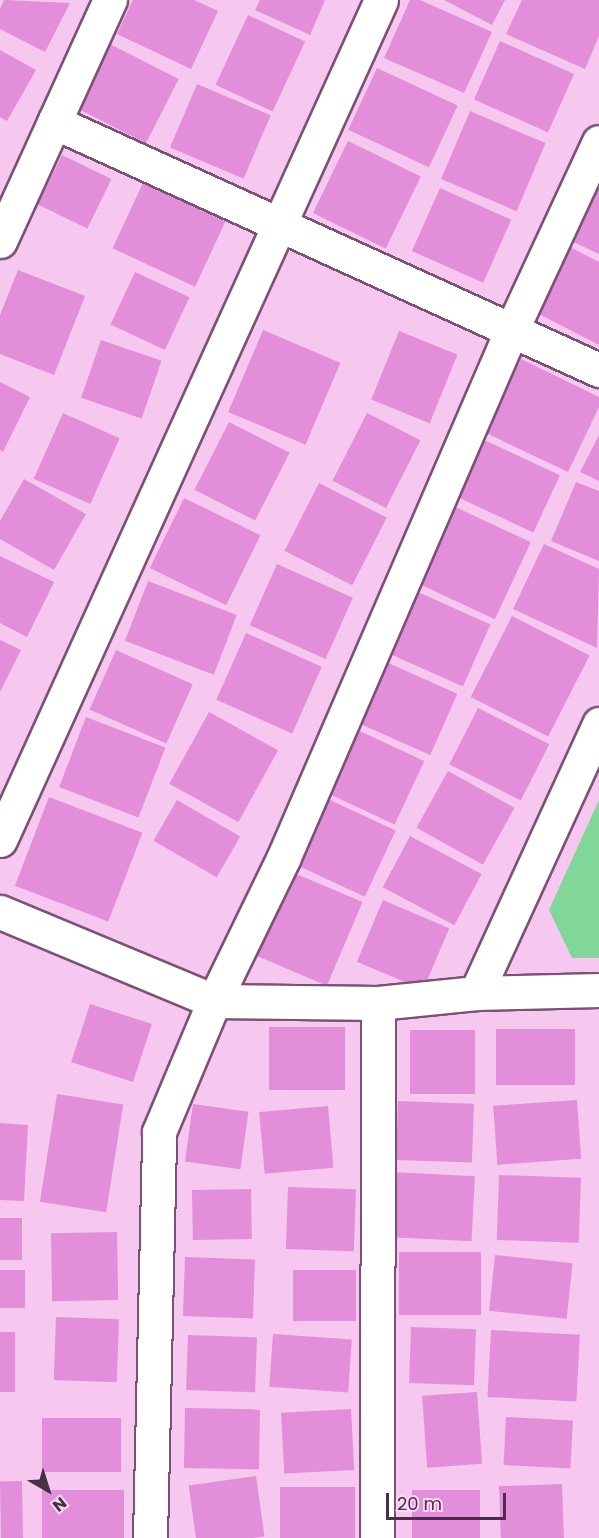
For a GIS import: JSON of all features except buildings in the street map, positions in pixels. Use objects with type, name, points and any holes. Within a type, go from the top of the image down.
[{"type":"street","points":[[0,241],[110,0]]},
{"type":"street","points":[[0,840],[381,0]]},
{"type":"street","points":[[54,122],[599,370]]},
{"type":"street","points":[[150,1538],[159,1132],[214,1001],[283,859],[512,329],[599,142]]},
{"type":"street","points":[[476,993],[599,724]]},
{"type":"street","points":[[0,912],[214,1001],[378,1003],[476,993],[599,990]]},
{"type":"street","points":[[377,1538],[378,1003]]},
{"type":"green space","points":[[599,800],[599,958],[572,958],[549,910]]}]
